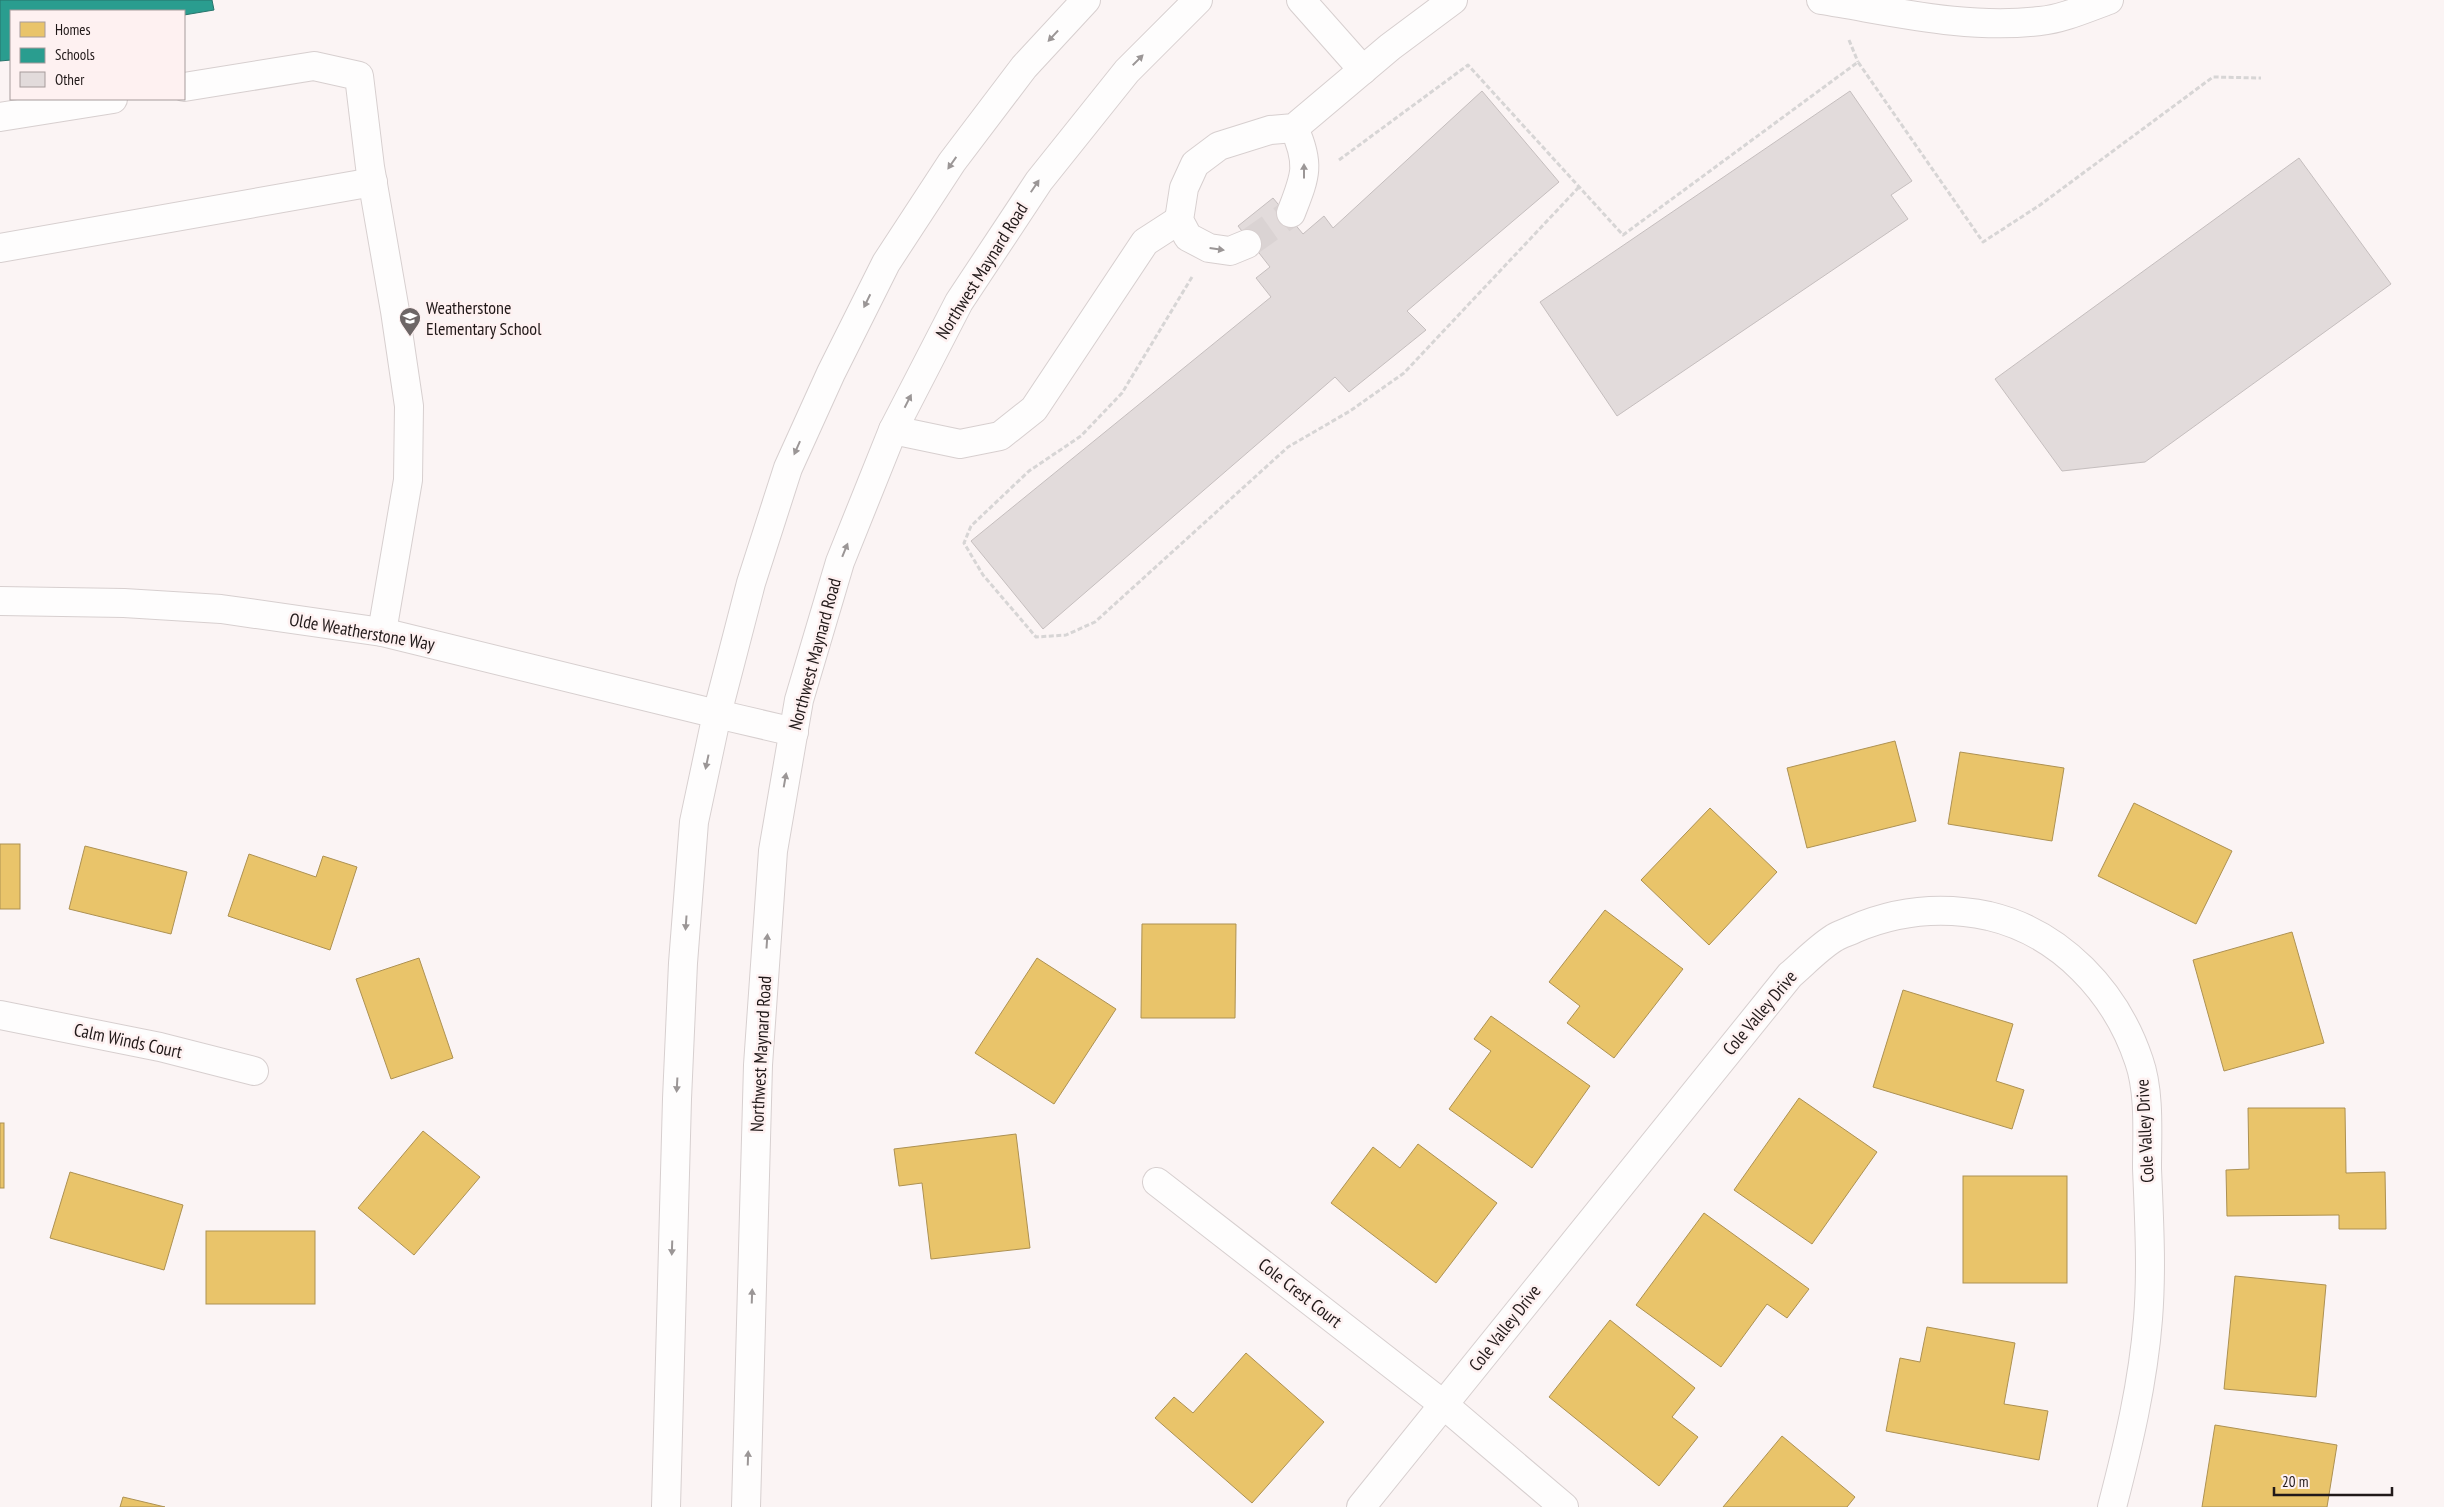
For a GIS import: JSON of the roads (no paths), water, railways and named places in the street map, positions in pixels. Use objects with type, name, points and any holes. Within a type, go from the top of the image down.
[{"type":"street","points":[[666,1507],[676,1118],[683,964],[694,822],[717,714],[751,583],[788,468],[831,373],[886,263],[952,162],[1024,67],[1086,0]]},
{"type":"street","name":"Northwest Maynard Road","points":[[746,1507],[758,1065],[773,851],[800,700],[840,562],[893,430],[960,302],[1039,181],[1127,71],[1198,0]]},
{"type":"street","points":[[1301,0],[1363,70]]},
{"type":"street","points":[[1184,228],[1184,188],[1195,164],[1219,146],[1270,130],[1294,128],[1390,47],[1453,0]]},
{"type":"street","points":[[1821,0],[1937,18],[1987,23],[2041,21],[2109,0]]},
{"type":"street","points":[[185,87],[314,66],[359,76],[372,182],[395,311],[409,406],[408,480],[382,632]]},
{"type":"street","points":[[0,117],[107,100]]},
{"type":"street","points":[[1290,212],[1305,178],[1304,150],[1294,128]]},
{"type":"street","points":[[0,248],[372,182]]},
{"type":"street","points":[[893,430],[960,444],[1000,436],[1034,409],[1145,242],[1184,228]]},
{"type":"street","points":[[1184,228],[1209,248],[1230,251],[1247,244]]},
{"type":"street","name":"Olde Weatherstone Way","points":[[0,601],[124,603],[220,608],[382,632],[794,732]]},
{"type":"street","name":"Cole Valley Drive","points":[[1360,1507],[1790,975],[1834,938],[1876,919],[1924,910],[1964,911],[2002,919],[2039,936],[2067,954],[2090,976],[2111,1001],[2128,1033],[2140,1064],[2146,1108],[2150,1269],[2148,1320],[2142,1370],[2127,1448],[2112,1507]]},
{"type":"street","name":"Calm Winds Court","points":[[0,1015],[160,1047],[254,1071]]},
{"type":"street","name":"Cole Crest Court","points":[[1157,1182],[1444,1405],[1564,1507]]},
{"type":"tunnel","points":[[1247,244],[1291,213]]},
{"type":"place","name":"Weatherstone Elementary School","points":[[410,337]]}]
